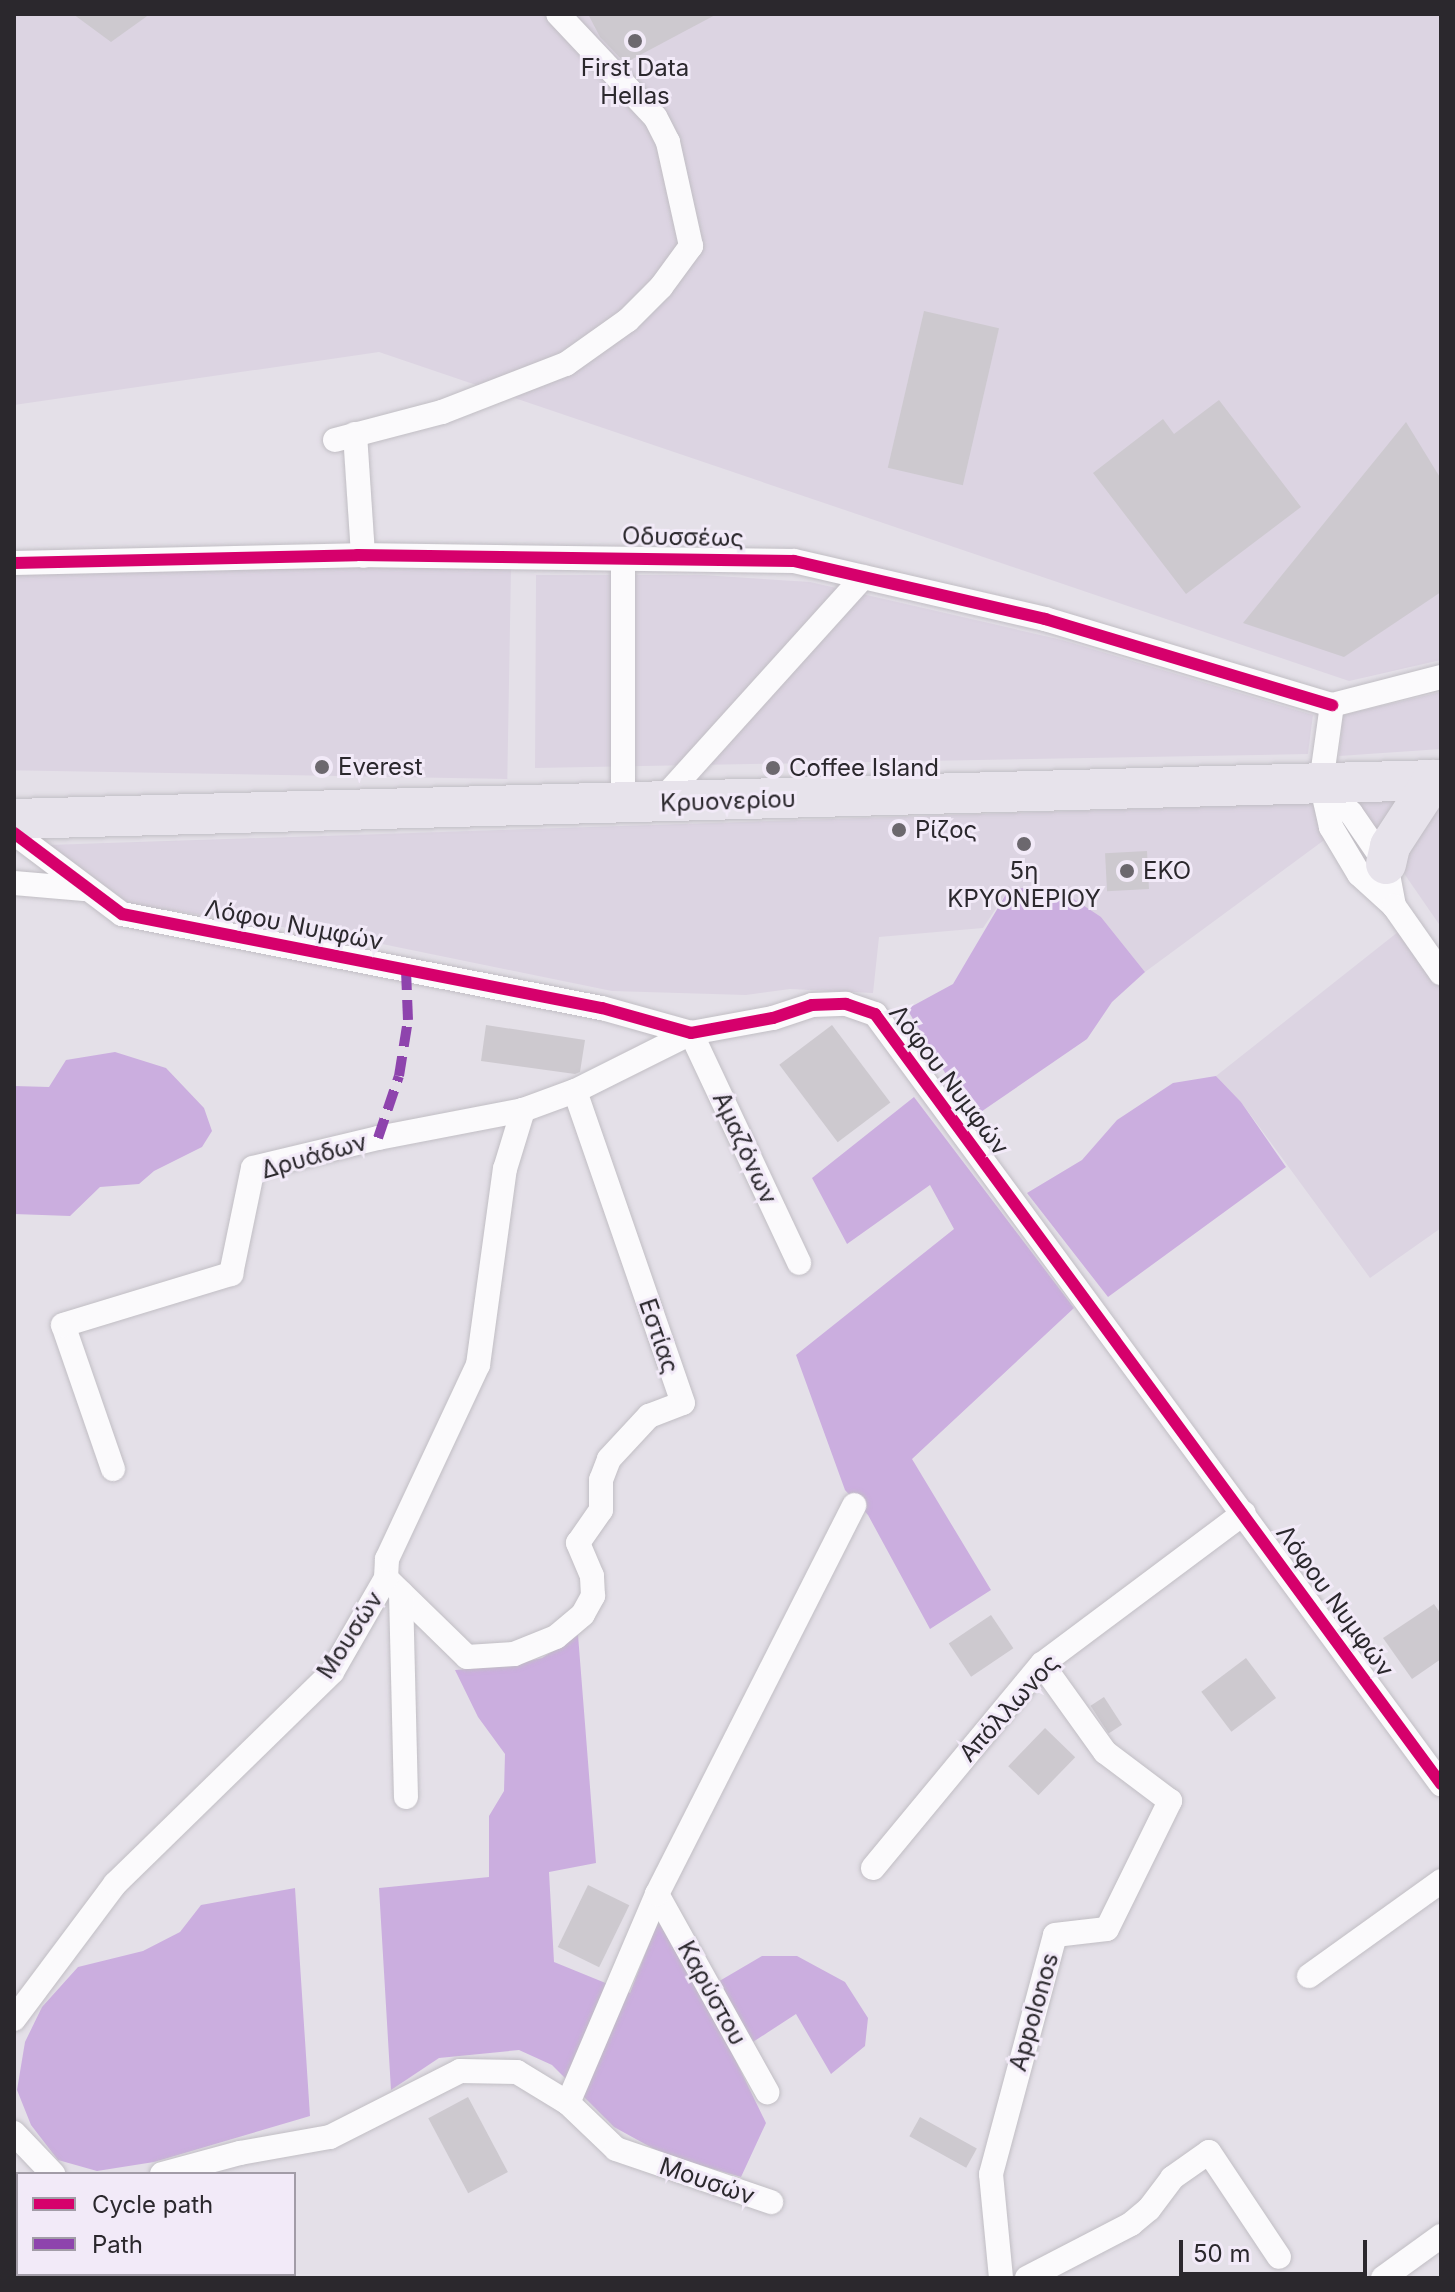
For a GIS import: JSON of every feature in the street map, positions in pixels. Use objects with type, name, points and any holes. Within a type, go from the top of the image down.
[{"type":"main road","name":"Κρυονερίου","points":[[14,819],[1437,780]]},
{"type":"main road","points":[[1386,864],[1390,846],[1437,780]]},
{"type":"street","points":[[363,556],[345,437],[442,412],[566,364],[628,320],[661,287],[691,246],[668,142],[655,117],[558,14]]},
{"type":"street","name":"Οδυσσέως","points":[[14,563],[363,556],[794,561],[1045,619],[1332,705]]},
{"type":"street","name":"Οδυσσέως","points":[[623,559],[642,803]]},
{"type":"street","points":[[642,803],[863,577]]},
{"type":"street","points":[[1441,677],[1332,705],[1321,783],[1331,827],[1359,874],[1394,906],[1441,973]]},
{"type":"street","points":[[1321,783],[1351,813],[1386,864],[1394,906]]},
{"type":"street","name":"Λόφου Νυμφών","points":[[14,833],[84,889],[122,914],[602,1008],[691,1033],[773,1018],[812,1005],[846,1004],[875,1014],[1441,1784]]},
{"type":"street","points":[[14,883],[84,889]]},
{"type":"street","name":"Δρυάδων","points":[[113,1469],[63,1325],[231,1274],[253,1168],[378,1138],[523,1110],[575,1091],[691,1033]]},
{"type":"street","name":"Αμαζόνων","points":[[691,1033],[799,1263]]},
{"type":"street","name":"Εστίας","points":[[394,1585],[467,1657],[514,1654],[556,1637],[583,1614],[593,1596],[592,1576],[578,1543],[601,1510],[601,1480],[620,1443],[649,1416],[683,1403],[575,1091]]},
{"type":"street","name":"Μουσών","points":[[14,2019],[115,1884],[332,1672],[394,1585],[387,1559],[478,1365],[505,1169],[523,1110]]},
{"type":"street","points":[[568,2103],[657,1894],[854,1505]]},
{"type":"street","name":"Απόλλωνος","points":[[873,1868],[1042,1664],[1244,1513]]},
{"type":"street","points":[[394,1585],[406,1797]]},
{"type":"street","name":"Appolonos","points":[[1001,2278],[991,2174],[1055,1935],[1107,1929],[1170,1801],[1105,1752],[1042,1664]]},
{"type":"street","points":[[1309,1976],[1441,1881]]},
{"type":"street","name":"Καρύστου","points":[[657,1894],[767,2092]]},
{"type":"street","name":"Μουσών","points":[[169,2172],[240,2153],[330,2137],[460,2071],[517,2072],[568,2103],[616,2149],[771,2202]]},
{"type":"street","points":[[14,2133],[51,2172]]},
{"type":"street","points":[[1027,2278],[1131,2224],[1149,2209],[1172,2178],[1209,2152],[1279,2257]]},
{"type":"street","points":[[1383,2278],[1441,2236]]},
{"type":"shaded area","points":[[14,14],[1441,14],[1441,660],[1349,681],[379,352],[14,405]]},
{"type":"shaded area","points":[[14,560],[511,569],[507,779],[14,770]]},
{"type":"shaded area","points":[[536,575],[701,575],[810,582],[1062,640],[1313,715],[1308,754],[535,768]]},
{"type":"shaded area","points":[[1441,692],[1441,749],[1339,756],[1343,715]]},
{"type":"shaded area","points":[[1441,797],[1441,927],[1352,798]]},
{"type":"shaded area","points":[[1311,803],[1331,835],[1145,972],[1101,917],[1009,889],[983,928],[879,937],[873,993],[790,989],[746,995],[612,991],[348,937],[129,904],[49,845]]},
{"type":"shaded area","points":[[1054,886],[1101,917],[1145,972],[1112,1002],[1087,1039],[972,1118],[907,1009],[953,984],[1009,889]]},
{"type":"shaded area","points":[[1403,928],[1441,984],[1441,1228],[1370,1278],[1241,1102],[1216,1076]]},
{"type":"shaded area","points":[[115,1052],[166,1068],[204,1108],[212,1131],[202,1147],[154,1171],[139,1184],[100,1187],[70,1216],[14,1214],[14,1086],[49,1087],[66,1060]]},
{"type":"shaded area","points":[[1216,1076],[1241,1102],[1286,1167],[1108,1297],[1027,1193],[1082,1160],[1117,1120],[1173,1083]]},
{"type":"shaded area","points":[[914,1097],[1074,1308],[912,1459],[991,1590],[930,1629],[868,1515],[845,1490],[796,1355],[954,1229],[930,1185],[847,1244],[812,1178]]},
{"type":"shaded area","points":[[578,1635],[596,1863],[549,1872],[554,1962],[630,1993],[658,1921],[699,1993],[762,1956],[797,1956],[845,1982],[868,2018],[865,2046],[831,2074],[796,2014],[733,2055],[766,2123],[741,2177],[665,2155],[614,2127],[552,2065],[519,2050],[439,2058],[391,2090],[379,1888],[489,1877],[489,1816],[504,1791],[505,1754],[478,1717],[455,1670],[507,1666],[542,1658]]},
{"type":"shaded area","points":[[295,1888],[310,2116],[154,2162],[97,2171],[58,2160],[31,2125],[17,2090],[25,2042],[42,2007],[78,1967],[143,1951],[180,1932],[201,1905]]},
{"type":"building","points":[[73,14],[150,14],[111,42]]},
{"type":"building","name":"First Data Hellas","points":[[588,14],[717,14],[625,63],[600,37]]},
{"type":"building","points":[[924,311],[999,328],[963,485],[888,468]]},
{"type":"building","points":[[1219,400],[1301,507],[1186,594],[1093,473],[1163,419],[1174,434]]},
{"type":"building","points":[[1406,422],[1441,479],[1441,592],[1344,657],[1243,623]]},
{"type":"building","name":"EKO","points":[[1147,851],[1149,889],[1107,891],[1105,853]]},
{"type":"building","points":[[486,1025],[585,1040],[580,1072],[575,1074],[481,1061]]},
{"type":"building","points":[[832,1025],[890,1102],[838,1142],[779,1065]]},
{"type":"building","points":[[1434,1604],[1441,1614],[1441,1659],[1412,1679],[1383,1638]]},
{"type":"building","points":[[991,1615],[1013,1648],[971,1677],[949,1644]]},
{"type":"building","points":[[1246,1658],[1276,1698],[1231,1732],[1201,1692]]},
{"type":"building","points":[[1104,1697],[1122,1725],[1109,1733],[1091,1706]]},
{"type":"building","points":[[1045,1728],[1075,1757],[1038,1795],[1008,1766]]},
{"type":"building","points":[[588,1885],[629,1905],[599,1967],[558,1947]]},
{"type":"building","points":[[468,2097],[508,2172],[468,2193],[428,2118]]},
{"type":"building","points":[[920,2117],[977,2149],[966,2168],[909,2136]]},
{"type":"marked path","points":[[378,1138],[399,1076],[408,1020],[406,970]]},
{"type":"cycle path","points":[[14,563],[357,555],[794,561],[1045,619],[1332,705]]},
{"type":"cycle path","points":[[14,833],[122,914],[602,1008],[691,1033],[773,1018],[812,1005],[846,1004],[875,1014],[1441,1784]]},
{"type":"place","name":"First Data Hellas","points":[[635,41]]},
{"type":"place","name":"Everest","points":[[322,767]]},
{"type":"place","name":"Coffee Island","points":[[773,768]]},
{"type":"place","name":"Ρίζος","points":[[899,830]]},
{"type":"place","name":"5η ΚΡΥΟΝΕΡΙΟΥ","points":[[1024,844]]},
{"type":"place","name":"EKO","points":[[1127,871]]}]
